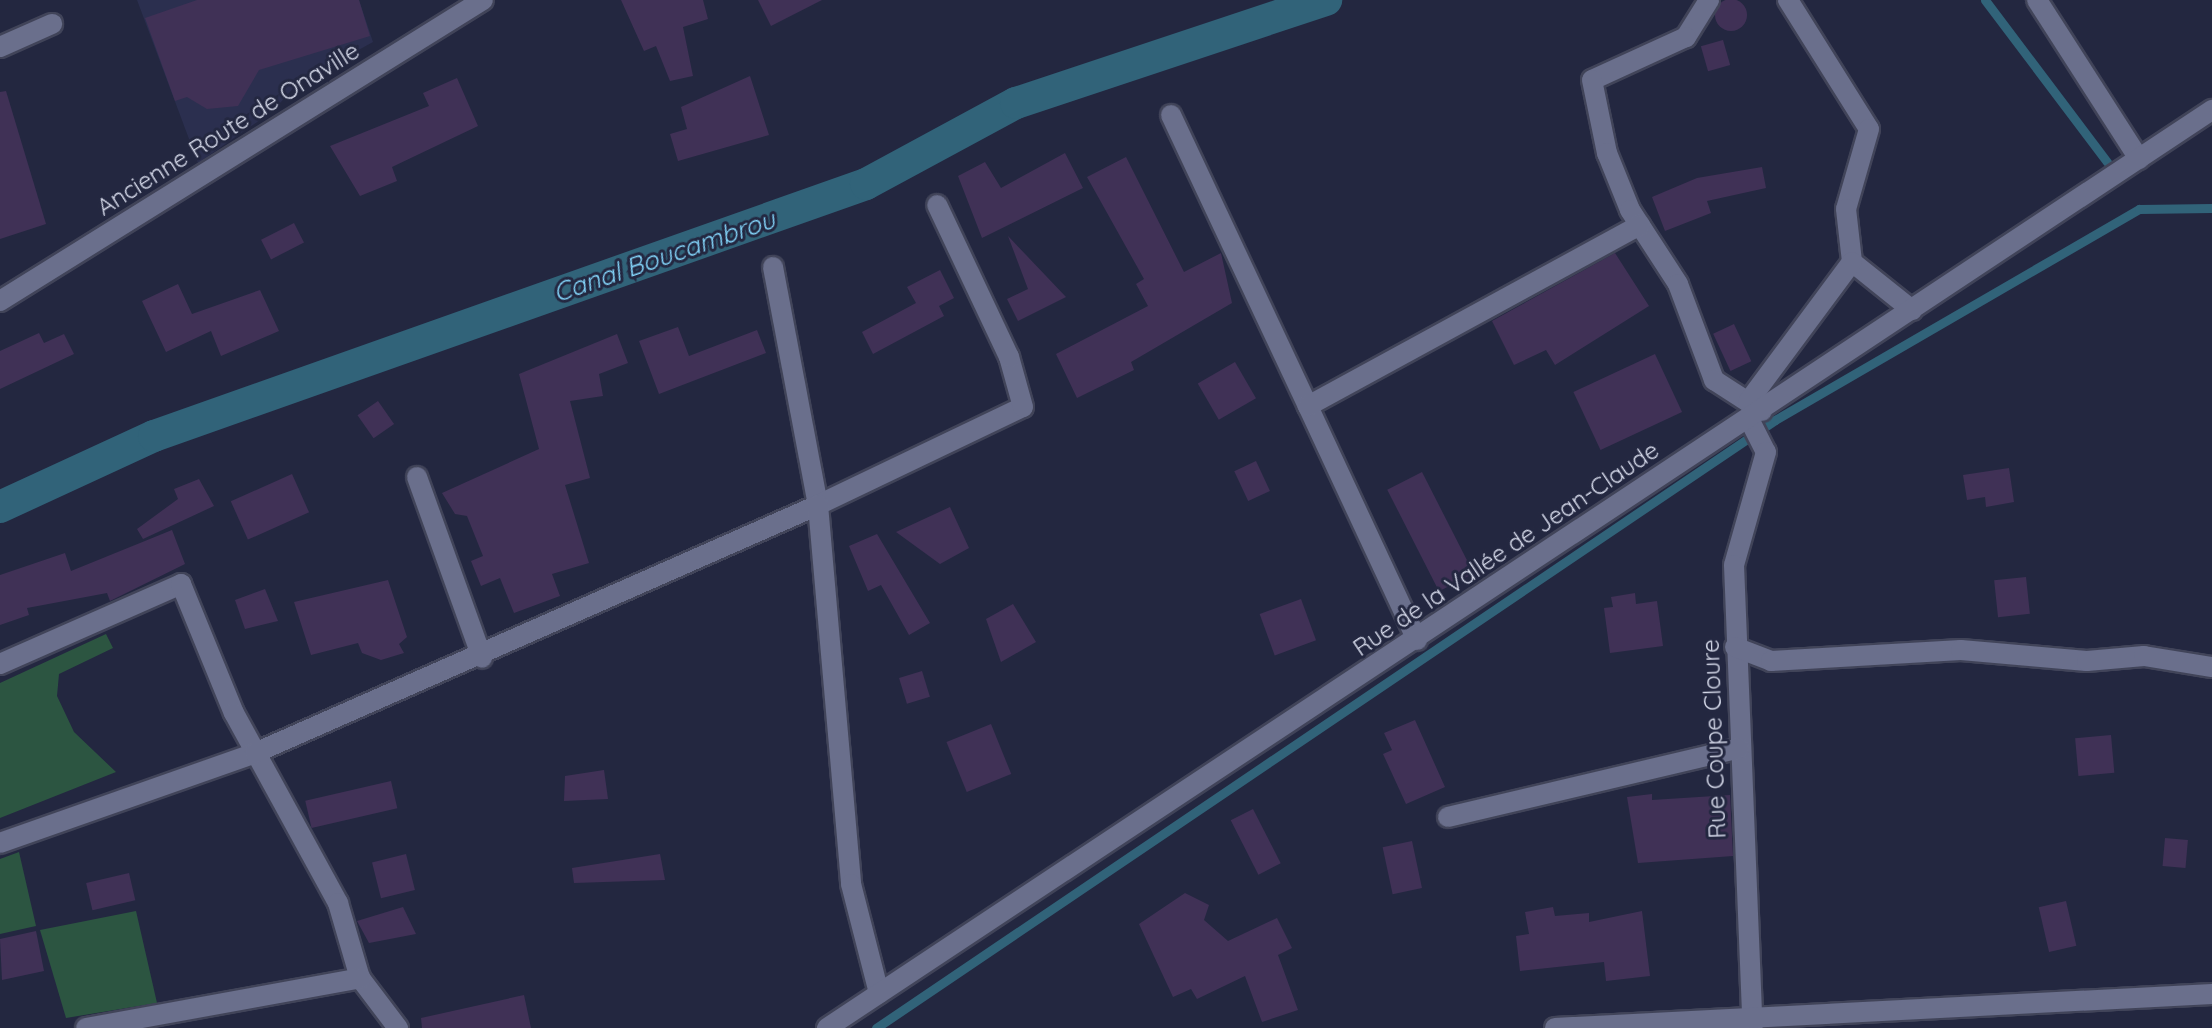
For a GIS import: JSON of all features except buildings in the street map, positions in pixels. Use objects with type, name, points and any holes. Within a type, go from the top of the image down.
[{"type":"street","name":"Ancienne Route de Onaville","points":[[0,301],[483,0]]},
{"type":"street","points":[[1709,0],[1686,37],[1592,80],[1607,153],[1640,225],[1678,284],[1714,380],[1753,414],[1852,262],[1847,198],[1869,129],[1788,0]]},
{"type":"street","points":[[2037,0],[2139,159]]},
{"type":"street","points":[[0,47],[52,24]]},
{"type":"street","name":"Rue de la Vallée de Jean-Claude","points":[[827,1028],[1417,640],[2212,110]]},
{"type":"street","points":[[1171,115],[1417,640]]},
{"type":"street","points":[[0,843],[255,753],[482,658],[818,505],[1023,407],[1009,357],[937,205]]},
{"type":"street","points":[[1308,406],[1640,225]]},
{"type":"street","points":[[1852,262],[1912,310]]},
{"type":"street","points":[[773,267],[818,505],[851,884],[879,993]]},
{"type":"street","name":"Rue Coupe Cloure","points":[[1753,414],[1766,452],[1734,565],[1739,748],[1753,1023]]},
{"type":"street","points":[[417,477],[482,658]]},
{"type":"street","points":[[0,664],[181,584],[255,753],[338,903],[360,978],[398,1028]]},
{"type":"street","points":[[1735,647],[1771,661],[1961,650],[2087,661],[2144,656],[2212,667]]},
{"type":"street","points":[[1448,817],[1739,748]]},
{"type":"street","points":[[86,1028],[360,978]]},
{"type":"street","points":[[1555,1028],[1753,1023],[2212,994]]},
{"type":"shaded area","points":[[137,0],[359,0],[373,42],[297,84],[273,111],[198,163]]},
{"type":"green space","points":[[106,634],[113,648],[59,674],[57,696],[74,732],[116,772],[0,818],[0,683]]},
{"type":"green space","points":[[19,852],[36,926],[0,934],[0,859]]},
{"type":"green space","points":[[136,911],[157,1003],[66,1018],[40,930]]},
{"type":"waterway","name":"Canal Boucambrou","points":[[0,507],[154,436],[866,184],[1016,103],[1326,0]]},
{"type":"waterway","points":[[1985,0],[2107,162]]},
{"type":"waterway","points":[[876,1028],[1775,420],[2139,209],[2212,208]]}]
